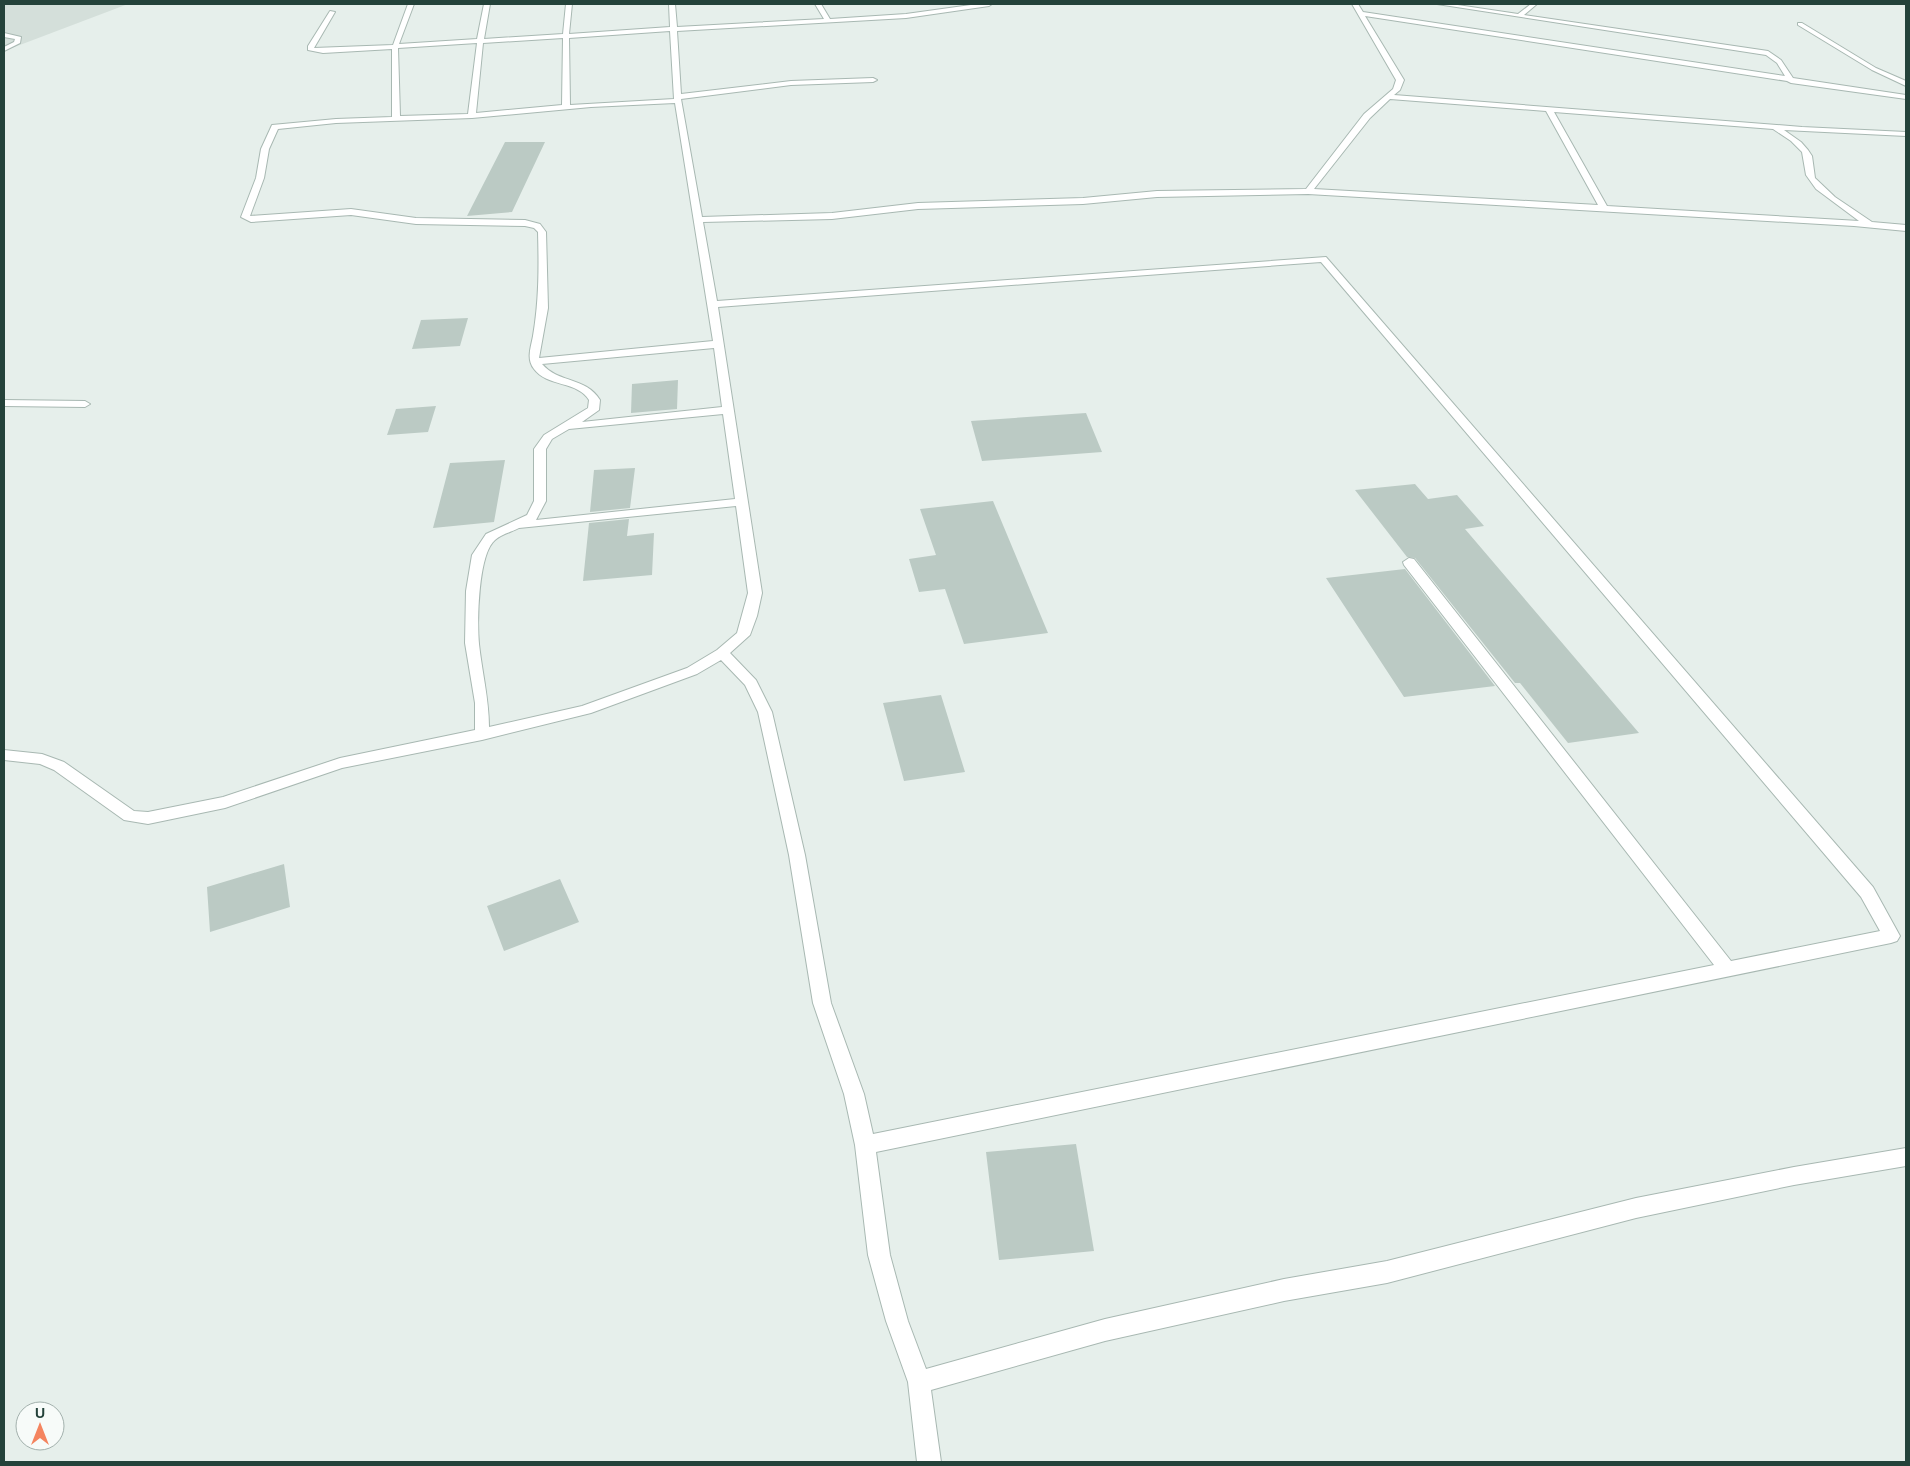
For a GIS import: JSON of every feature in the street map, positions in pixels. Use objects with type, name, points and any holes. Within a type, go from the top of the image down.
[{"type":"street","points":[[396,120],[395,47],[411,4]]},
{"type":"street","points":[[472,116],[480,42],[487,4]]},
{"type":"street","points":[[566,107],[566,36],[569,4]]},
{"type":"street","points":[[4,755],[42,760],[59,766],[130,816],[148,818],[225,802],[340,763],[482,734],[586,710],[692,671],[722,653],[743,634],[756,593],[719,344],[678,99],[672,4]]},
{"type":"street","points":[[818,4],[828,21]]},
{"type":"street","points":[[332,12],[311,46],[311,50],[395,47],[674,30],[694,27],[828,21],[915,15],[989,4]]},
{"type":"street","points":[[1308,191],[1367,116],[1396,90],[1400,80],[1355,4]]},
{"type":"street","points":[[1444,4],[1768,54],[1776,57],[1791,81]]},
{"type":"street","points":[[1519,16],[1534,4]]},
{"type":"street","points":[[1362,14],[1791,81],[1906,97]]},
{"type":"street","points":[[1800,24],[1874,69],[1906,84]]},
{"type":"street","points":[[4,35],[20,38],[18,43],[4,49]]},
{"type":"street","points":[[482,734],[482,703],[472,643],[473,591],[478,555],[490,537],[531,518],[540,501],[540,449],[548,437],[593,410],[595,401],[591,392],[580,386],[543,373],[535,365],[544,277],[542,232],[537,226],[525,222],[416,221],[352,212],[258,220],[245,217],[260,178],[265,150],[275,127],[336,121],[472,116],[678,99],[791,83],[874,80]]},
{"type":"street","points":[[1388,97],[1774,127],[1906,134]]},
{"type":"street","points":[[1549,110],[1604,208]]},
{"type":"street","points":[[1774,127],[1801,146],[1808,156],[1808,168],[1812,179],[1820,189],[1870,224]]},
{"type":"street","points":[[699,220],[832,216],[918,206],[1082,201],[1157,194],[1308,191],[1870,224],[1906,228]]},
{"type":"street","points":[[712,304],[1323,258],[1866,892],[1891,936],[864,1145]]},
{"type":"street","points":[[535,362],[719,344]]},
{"type":"street","points":[[4,403],[85,404]]},
{"type":"street","points":[[565,426],[728,410]]},
{"type":"street","points":[[517,525],[742,502]]},
{"type":"street","points":[[1409,562],[1727,969]]},
{"type":"street","points":[[722,653],[751,684],[765,712],[798,855],[822,1003],[854,1094],[864,1145],[879,1255],[897,1321],[919,1382],[929,1462]]},
{"type":"street","points":[[919,1382],[1105,1330],[1284,1290],[1387,1272],[1636,1208],[1794,1176],[1906,1157]]},
{"type":"shaded area","points":[[4,4],[128,4],[4,51]]},
{"type":"building","points":[[505,142],[545,142],[512,212],[467,216]]},
{"type":"building","points":[[468,318],[460,346],[412,349],[421,320]]},
{"type":"building","points":[[678,380],[677,409],[631,413],[632,384]]},
{"type":"building","points":[[436,406],[428,432],[387,435],[396,409]]},
{"type":"building","points":[[1086,413],[1102,452],[982,461],[971,421]]},
{"type":"building","points":[[505,460],[494,522],[433,528],[450,463]]},
{"type":"building","points":[[635,468],[630,508],[590,512],[594,470]]},
{"type":"building","points":[[1415,484],[1428,499],[1457,495],[1484,526],[1465,529],[1639,733],[1568,743],[1520,683],[1515,683],[1415,558],[1407,557],[1355,490]]},
{"type":"building","points":[[993,501],[1048,633],[964,644],[945,589],[919,592],[909,559],[936,555],[920,509]]},
{"type":"building","points":[[629,519],[627,536],[654,533],[652,575],[583,581],[589,523]]},
{"type":"building","points":[[1405,569],[1495,686],[1404,697],[1326,578]]},
{"type":"building","points":[[941,695],[965,772],[904,781],[883,703]]},
{"type":"building","points":[[284,864],[290,907],[210,932],[207,887]]},
{"type":"building","points":[[560,879],[579,922],[504,951],[487,906]]},
{"type":"building","points":[[1076,1144],[1094,1251],[999,1260],[986,1152]]}]
